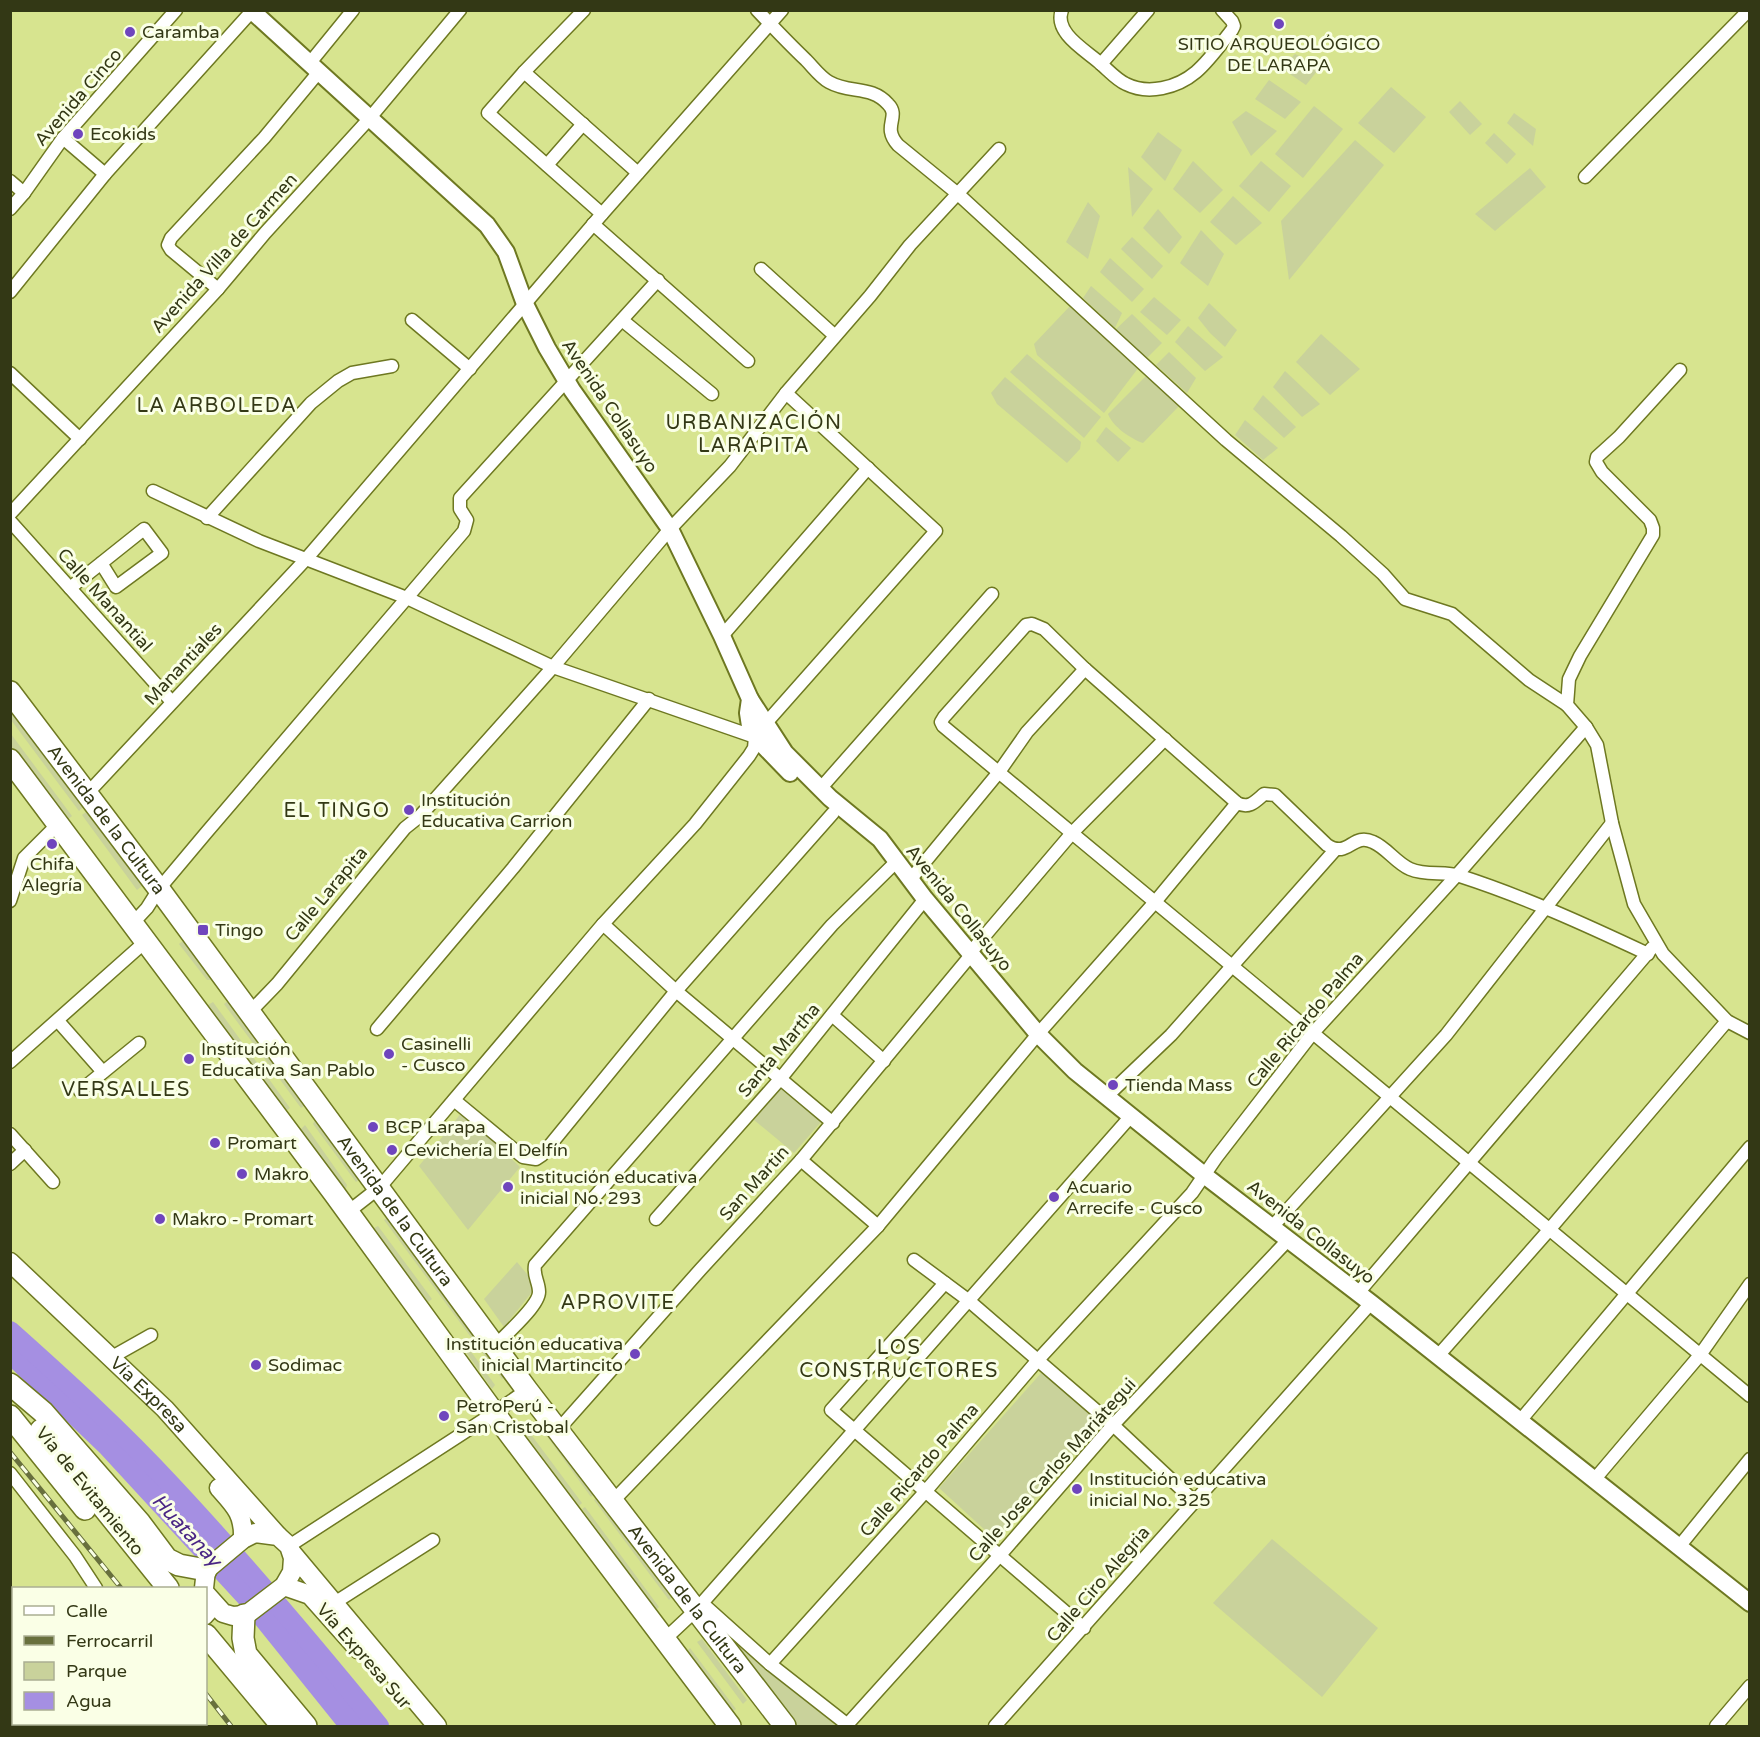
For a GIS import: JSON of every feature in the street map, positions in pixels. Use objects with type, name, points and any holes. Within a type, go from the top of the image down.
[{"type":"highway","name":"Avenida de la Cultura","points":[[10,692],[159,889],[526,1390],[699,1606],[785,1726]]},
{"type":"highway","points":[[10,760],[348,1212],[494,1413],[730,1726]]},
{"type":"highway","points":[[10,1384],[43,1412],[140,1523],[167,1559],[206,1576]]},
{"type":"highway","name":"Vía de Evitamiento","points":[[10,1394],[167,1587]]},
{"type":"highway","name":"Vía de Evitamiento","points":[[10,1416],[150,1587]]},
{"type":"highway","points":[[245,1615],[243,1638],[246,1654],[306,1726]]},
{"type":"highway","points":[[208,1645],[263,1726]]},
{"type":"highway","points":[[208,1645],[282,1726]]},
{"type":"main road","name":"Vía Expresa","points":[[10,1262],[165,1409],[286,1545],[330,1606]]},
{"type":"main road","name":"Vía Expresa","points":[[10,1279],[107,1368],[187,1451],[238,1511],[242,1519],[241,1540]]},
{"type":"main road","points":[[206,1576],[241,1540],[255,1533],[286,1545],[292,1572],[283,1587],[245,1615],[233,1616],[209,1606]]},
{"type":"main road","name":"Vía Expresa Sur","points":[[283,1587],[310,1595],[330,1606],[423,1726]]},
{"type":"main road","points":[[330,1606],[437,1726]]},
{"type":"street","name":"Avenida Cinco","points":[[10,209],[63,138],[176,10]]},
{"type":"street","points":[[218,289],[171,250],[168,245],[171,238],[264,138],[353,10]]},
{"type":"street","name":"Avenida Villa de Carmen","points":[[10,514],[218,289],[265,233],[369,119],[460,10]]},
{"type":"street","points":[[584,10],[488,113],[547,165],[658,280],[748,361]]},
{"type":"street","points":[[757,10],[827,81],[850,90],[865,90],[874,93],[889,104],[893,110],[891,137],[898,145],[958,194],[1226,440],[1341,536],[1383,574],[1405,599],[1452,614],[1529,680],[1567,705],[1586,727],[1597,745],[1612,823],[1634,904],[1663,954],[1726,1021],[1749,1033]]},
{"type":"street","name":"Manantiales","points":[[86,795],[307,558],[598,219],[783,10]]},
{"type":"street","points":[[1062,10],[1060,16],[1064,32],[1101,64],[1125,84],[1139,89],[1158,90],[1196,72],[1232,30],[1234,26],[1232,21],[1222,10]]},
{"type":"street","points":[[1101,64],[1148,10]]},
{"type":"street","points":[[1585,177],[1749,10]]},
{"type":"street","points":[[10,291],[105,174],[251,11]]},
{"type":"street","name":"Avenida Collasuyo","points":[[251,11],[487,225],[506,252],[525,304],[566,380],[670,529],[750,699],[785,753],[827,801]]},
{"type":"street","points":[[524,72],[638,173]]},
{"type":"street","points":[[547,165],[583,124]]},
{"type":"street","points":[[63,138],[105,174]]},
{"type":"street","name":"Calle Larapita","points":[[249,1012],[277,984],[400,833],[420,816],[553,667],[670,529],[730,466],[786,393],[870,296],[909,245],[999,149]]},
{"type":"street","points":[[10,181],[24,193]]},
{"type":"street","points":[[760,269],[834,335]]},
{"type":"street","points":[[133,923],[147,908],[159,889],[464,531],[467,520],[460,509],[460,498],[658,280]]},
{"type":"street","points":[[412,320],[470,369]]},
{"type":"street","points":[[622,320],[712,394]]},
{"type":"street","points":[[207,518],[311,403],[338,381],[352,373],[393,366]]},
{"type":"street","points":[[1567,705],[1569,679],[1580,656],[1653,535],[1650,520],[1602,472],[1596,462],[1598,457],[1680,370]]},
{"type":"street","points":[[10,373],[80,439]]},
{"type":"street","points":[[153,491],[259,541],[407,598],[553,667],[755,737],[770,730],[936,531],[786,393]]},
{"type":"street","points":[[722,636],[868,468]]},
{"type":"street","name":"Calle Manantial","points":[[10,521],[172,702]]},
{"type":"street","points":[[70,588],[101,563],[144,529],[162,552],[116,587],[101,563]]},
{"type":"street","points":[[454,1100],[523,1157],[536,1159],[543,1155],[992,594]]},
{"type":"street","points":[[1648,954],[1547,908],[1457,875],[1425,873],[1410,869],[1373,842],[1359,840],[1342,850],[1335,850],[1275,795],[1264,794],[1251,805],[1237,803],[1085,669],[1044,629],[1032,624],[1026,625],[944,717],[943,726],[1389,1098],[1628,1293],[1749,1396]]},
{"type":"street","points":[[910,880],[999,772],[1027,732],[1085,669]]},
{"type":"street","points":[[377,1029],[513,868],[649,699]]},
{"type":"street","name":"Avenida Collasuyo","points":[[750,699],[748,720],[755,737],[768,752],[827,801],[874,845],[892,857],[1038,1034],[1106,1097],[1749,1603]]},
{"type":"street","name":"Calle Ricardo Palma","points":[[770,1664],[926,1492],[1037,1361],[1192,1193],[1216,1158],[1312,1034],[1457,875],[1586,727]]},
{"type":"street","points":[[348,1212],[380,1188],[603,924],[695,824],[749,756],[754,748],[755,737]]},
{"type":"street","name":"San Martin","points":[[558,1431],[801,1160],[1072,833],[1165,739]]},
{"type":"street","points":[[613,1501],[878,1226],[1038,1034],[1155,902],[1237,803]]},
{"type":"street","points":[[1273,1227],[1446,1035],[1612,823]]},
{"type":"street","points":[[10,901],[24,858],[58,824]]},
{"type":"street","points":[[1106,1097],[1171,1035],[1335,850]]},
{"type":"street","points":[[495,1346],[535,1304],[539,1294],[534,1273],[536,1265],[832,925],[881,874],[892,857]]},
{"type":"street","name":"Santa Martha","points":[[656,1219],[781,1078],[925,899]]},
{"type":"street","points":[[603,924],[675,991],[832,1123]]},
{"type":"street","points":[[10,1062],[145,942]]},
{"type":"street","name":"Calle Ciro Alegria","points":[[995,1726],[1195,1502],[1364,1298],[1470,1163],[1656,942]]},
{"type":"street","points":[[832,1015],[884,1061]]},
{"type":"street","points":[[58,1021],[103,1072]]},
{"type":"street","points":[[1437,1357],[1549,1230],[1726,1021]]},
{"type":"street","points":[[80,1091],[139,1043]]},
{"type":"street","points":[[665,1640],[699,1606],[1131,1116]]},
{"type":"street","points":[[10,1134],[53,1182]]},
{"type":"street","points":[[1519,1422],[1749,1147]]},
{"type":"street","points":[[10,1164],[25,1150]]},
{"type":"street","points":[[801,1160],[878,1226]]},
{"type":"street","name":"Calle Jose Carlos Mariátegui","points":[[848,1726],[1113,1425],[1287,1240]]},
{"type":"street","points":[[914,1260],[968,1300],[1113,1425],[1195,1502]]},
{"type":"street","points":[[945,1283],[831,1410],[1001,1554],[1084,1628]]},
{"type":"street","points":[[1594,1480],[1700,1355],[1749,1284]]},
{"type":"street","points":[[112,1357],[151,1335]]},
{"type":"street","points":[[286,1545],[494,1413],[526,1390]]},
{"type":"street","points":[[1678,1548],[1749,1459]]},
{"type":"street","points":[[10,1473],[75,1556],[95,1587]]},
{"type":"street","points":[[330,1606],[433,1540]]},
{"type":"street","points":[[699,1606],[848,1726]]},
{"type":"street","points":[[1716,1726],[1749,1686]]},
{"type":"green space","points":[[1295,54],[1321,66],[1306,85],[1281,68]]},
{"type":"green space","points":[[1269,80],[1301,102],[1285,119],[1255,99]]},
{"type":"green space","points":[[1391,87],[1426,117],[1394,153],[1358,123]]},
{"type":"green space","points":[[1460,101],[1482,124],[1470,135],[1449,112]]},
{"type":"green space","points":[[1314,106],[1343,129],[1303,178],[1275,154]]},
{"type":"green space","points":[[1246,111],[1277,131],[1251,156],[1232,122]]},
{"type":"green space","points":[[1514,113],[1536,129],[1533,146],[1507,123]]},
{"type":"green space","points":[[1158,132],[1182,150],[1165,181],[1141,157]]},
{"type":"green space","points":[[1494,133],[1516,154],[1507,164],[1485,143]]},
{"type":"green space","points":[[1355,140],[1384,165],[1289,280],[1281,221]]},
{"type":"green space","points":[[1193,161],[1223,190],[1200,213],[1173,189]]},
{"type":"green space","points":[[1261,161],[1291,186],[1269,212],[1239,186]]},
{"type":"green space","points":[[1128,167],[1153,189],[1132,217]]},
{"type":"green space","points":[[1530,168],[1546,187],[1495,231],[1475,214]]},
{"type":"green space","points":[[1233,196],[1262,223],[1236,245],[1210,222]]},
{"type":"green space","points":[[1088,202],[1100,216],[1088,259],[1066,242]]},
{"type":"green space","points":[[1158,209],[1182,237],[1169,254],[1143,228]]},
{"type":"green space","points":[[1201,230],[1224,254],[1208,286],[1180,263]]},
{"type":"green space","points":[[1132,237],[1163,266],[1152,279],[1121,249]]},
{"type":"green space","points":[[1110,258],[1144,289],[1132,302],[1100,272]]},
{"type":"green space","points":[[1091,286],[1122,313],[1115,328],[1083,298]]},
{"type":"green space","points":[[1154,297],[1181,320],[1167,335],[1140,312]]},
{"type":"green space","points":[[1209,303],[1237,330],[1225,347],[1198,318]]},
{"type":"green space","points":[[1071,305],[1139,367],[1104,413],[1037,355],[1034,344]]},
{"type":"green space","points":[[1132,314],[1162,343],[1146,359],[1114,331]]},
{"type":"green space","points":[[1188,326],[1223,357],[1205,371],[1175,342]]},
{"type":"green space","points":[[1321,334],[1360,369],[1330,395],[1296,362]]},
{"type":"green space","points":[[1169,352],[1196,378],[1187,393],[1156,365]]},
{"type":"green space","points":[[1027,354],[1101,417],[1084,438],[1010,372]]},
{"type":"green space","points":[[1285,371],[1320,404],[1302,417],[1273,387]]},
{"type":"green space","points":[[1147,375],[1181,404],[1143,443],[1123,432],[1108,414]]},
{"type":"green space","points":[[1005,377],[1081,442],[1080,449],[1067,463],[997,404],[991,393]]},
{"type":"green space","points":[[1263,395],[1296,427],[1284,438],[1253,409]]},
{"type":"green space","points":[[1245,420],[1278,448],[1263,460],[1235,435]]},
{"type":"green space","points":[[1106,427],[1131,448],[1118,462],[1096,441]]},
{"type":"green space","points":[[10,707],[83,807],[79,811],[11,720]]},
{"type":"green space","points":[[11,734],[72,816],[67,820],[11,746]]},
{"type":"green space","points":[[86,812],[143,885],[137,890],[82,815]]},
{"type":"green space","points":[[184,940],[213,980],[207,980],[179,944]]},
{"type":"green space","points":[[229,1000],[361,1178],[356,1182],[313,1124],[315,1120],[304,1106],[301,1108],[224,1004]]},
{"type":"green space","points":[[213,1002],[290,1108],[286,1111],[208,1005]]},
{"type":"green space","points":[[781,1086],[822,1121],[794,1153],[754,1120]]},
{"type":"green space","points":[[462,1112],[520,1167],[468,1230],[419,1166]]},
{"type":"green space","points":[[305,1125],[347,1185],[345,1192],[300,1130]]},
{"type":"green space","points":[[389,1216],[507,1375],[502,1379],[384,1220]]},
{"type":"green space","points":[[378,1226],[432,1299],[428,1302],[372,1229]]},
{"type":"green space","points":[[517,1262],[537,1286],[504,1327],[484,1299]]},
{"type":"green space","points":[[467,1346],[495,1385],[492,1389],[463,1348]]},
{"type":"green space","points":[[1042,1372],[1100,1421],[1079,1446],[1079,1449],[997,1541],[939,1488]]},
{"type":"green space","points":[[536,1415],[595,1493],[591,1497],[533,1417]]},
{"type":"green space","points":[[524,1425],[582,1503],[579,1506],[520,1427]]},
{"type":"green space","points":[[597,1497],[672,1597],[669,1600],[594,1500]]},
{"type":"green space","points":[[585,1507],[659,1607],[656,1610],[582,1509]]},
{"type":"green space","points":[[1272,1539],[1378,1628],[1322,1697],[1213,1603]]},
{"type":"green space","points":[[702,1639],[747,1700],[743,1704],[697,1642]]},
{"type":"green space","points":[[729,1641],[739,1643],[836,1726],[796,1726]]},
{"type":"green space","points":[[690,1648],[736,1709],[732,1712],[687,1651]]},
{"type":"water","name":"Huatanay","points":[[10,1331],[113,1426],[171,1485],[277,1604],[379,1726],[337,1726],[239,1604],[100,1453],[11,1368]]},
{"type":"waterway","name":"Huatanay","points":[[10,1331],[113,1426],[171,1485],[277,1604],[379,1726]]},
{"type":"railway","points":[[10,1452],[120,1587]]},
{"type":"railway","points":[[207,1695],[231,1726]]},
{"type":"place","name":"SITIO ARQUEOLÓGICO DE LARAPA","points":[[1279,24]]},
{"type":"place","name":"Caramba","points":[[130,32]]},
{"type":"place","name":"Ecokids","points":[[78,134]]},
{"type":"place","name":"Institución Educativa Carrion","points":[[409,810]]},
{"type":"place","name":"Chifa Alegría","points":[[52,844]]},
{"type":"place","name":"Tingo","points":[[203,930]]},
{"type":"place","name":"Casinelli - Cusco","points":[[389,1054]]},
{"type":"place","name":"Institución Educativa San Pablo","points":[[189,1059]]},
{"type":"place","name":"Tienda Mass","points":[[1113,1085]]},
{"type":"place","name":"BCP Larapa","points":[[373,1127]]},
{"type":"place","name":"Promart","points":[[215,1143]]},
{"type":"place","name":"Cevichería El Delfín","points":[[392,1150]]},
{"type":"place","name":"Makro","points":[[242,1174]]},
{"type":"place","name":"Institución educativa inicial No. 293","points":[[508,1187]]},
{"type":"place","name":"Acuario Arrecife - Cusco","points":[[1054,1197]]},
{"type":"place","name":"Makro - Promart","points":[[160,1219]]},
{"type":"place","name":"Institución educativa inicial Martincito","points":[[635,1354]]},
{"type":"place","name":"Sodimac","points":[[256,1365]]},
{"type":"place","name":"PetroPerú - San Cristobal","points":[[444,1416]]},
{"type":"place","name":"Institución educativa inicial No. 325","points":[[1077,1489]]},
{"type":"district","name":"LA ARBOLEDA","points":[[217,405]]},
{"type":"district","name":"URBANIZACIÓN LARAPITA","points":[[754,434]]},
{"type":"district","name":"EL TINGO","points":[[337,810]]},
{"type":"district","name":"VERSALLES","points":[[126,1089]]},
{"type":"district","name":"APROVITE","points":[[618,1302]]},
{"type":"district","name":"LOS CONSTRUCTORES","points":[[899,1358]]}]
